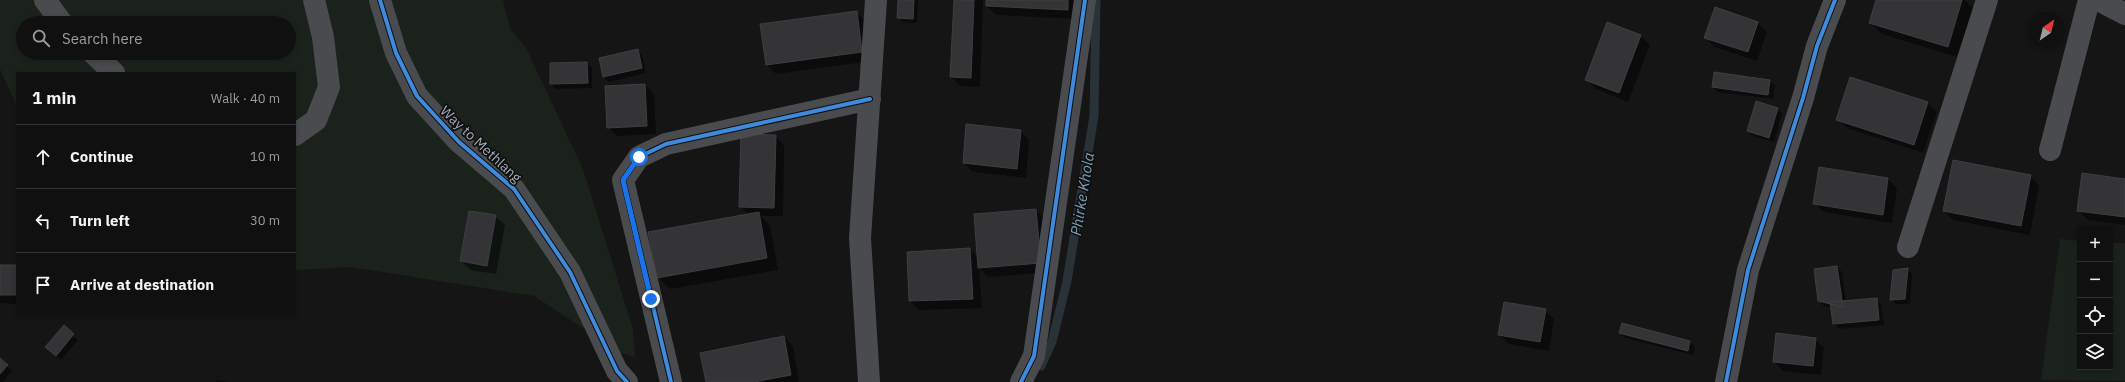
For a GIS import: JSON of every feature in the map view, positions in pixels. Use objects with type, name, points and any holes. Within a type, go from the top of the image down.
[{"type":"street","points":[[45,0],[57,16]]},
{"type":"street","points":[[296,134],[316,120],[329,88],[323,37],[314,0]]},
{"type":"street","name":"Way to Methlang","points":[[380,0],[396,53],[417,96],[459,142],[514,189],[570,272],[617,371],[627,382]]},
{"type":"street","points":[[869,382],[860,238],[876,0]]},
{"type":"street","points":[[1022,382],[1034,356],[1085,0]]},
{"type":"street","points":[[1726,382],[1748,270],[1803,98],[1817,46],[1835,0]]},
{"type":"street","points":[[1908,247],[1988,0]]},
{"type":"street","points":[[2050,150],[2089,0]]},
{"type":"street","points":[[2098,0],[2125,14]]},
{"type":"street","points":[[100,60],[113,72]]},
{"type":"street","points":[[671,382],[623,180],[639,157],[666,144],[870,99]]},
{"type":"shaded area","points":[[0,0],[503,0],[510,29],[526,48],[583,169],[633,329],[635,357],[621,353],[534,296],[351,267],[296,270],[296,72],[16,72],[16,105],[0,69]]},
{"type":"shaded area","points":[[2060,239],[2077,241],[2077,370],[2113,370],[2113,243],[2125,243],[2125,381],[2041,380]]},
{"type":"building","points":[[898,0],[914,0],[913,19],[897,18]]},
{"type":"building","points":[[954,0],[974,0],[971,78],[950,77]]},
{"type":"building","points":[[986,0],[1068,0],[1068,10],[986,6]]},
{"type":"building","points":[[1876,0],[1962,0],[1948,47],[1869,23]]},
{"type":"building","points":[[1715,7],[1758,22],[1748,52],[1704,38]]},
{"type":"building","points":[[857,11],[862,52],[766,65],[760,24]]},
{"type":"building","points":[[1607,22],[1641,35],[1619,93],[1585,80]]},
{"type":"building","points":[[638,49],[642,68],[603,77],[599,58]]},
{"type":"building","points":[[587,62],[588,83],[550,84],[550,63]]},
{"type":"building","points":[[1714,72],[1770,80],[1768,95],[1712,87]]},
{"type":"building","points":[[1850,77],[1928,102],[1914,145],[1836,120]]},
{"type":"building","points":[[645,84],[647,126],[607,128],[605,86]]},
{"type":"building","points":[[1756,101],[1778,108],[1769,138],[1747,131]]},
{"type":"building","points":[[966,124],[1021,130],[1017,169],[963,163]]},
{"type":"building","points":[[741,134],[776,135],[774,208],[739,207]]},
{"type":"building","points":[[1953,160],[2031,175],[2021,226],[1943,211]]},
{"type":"building","points":[[1819,167],[1888,178],[1883,215],[1813,204]]},
{"type":"building","points":[[2082,173],[2125,179],[2125,217],[2077,211]]},
{"type":"building","points":[[1036,209],[1041,263],[978,268],[974,214]]},
{"type":"building","points":[[469,211],[496,215],[487,266],[460,261]]},
{"type":"building","points":[[759,212],[767,258],[657,278],[648,232]]},
{"type":"building","points":[[970,248],[973,299],[909,301],[907,252]]},
{"type":"building","points":[[0,265],[16,265],[16,295],[0,295]]},
{"type":"building","points":[[1837,266],[1843,307],[1818,301],[1814,269]]},
{"type":"building","points":[[1908,268],[1905,299],[1890,300],[1893,270]]},
{"type":"building","points":[[1877,298],[1879,320],[1833,324],[1830,302]]},
{"type":"building","points":[[1504,302],[1546,309],[1540,342],[1498,335]]},
{"type":"building","points":[[1622,323],[1690,341],[1688,351],[1619,333]]},
{"type":"building","points":[[64,325],[74,334],[56,356],[45,347]]},
{"type":"building","points":[[1776,333],[1816,338],[1813,366],[1773,362]]},
{"type":"building","points":[[784,336],[791,375],[754,382],[706,382],[700,353]]},
{"type":"building","points":[[0,358],[8,365],[0,374]]},
{"type":"waterway","name":"Phirke Khola","points":[[1041,366],[1052,342],[1067,281],[1094,116],[1096,0]]},
{"type":"cycle path","points":[[380,0],[396,53],[417,96],[459,142],[514,189],[570,272],[617,371],[627,382]]},
{"type":"cycle path","points":[[1021,382],[1034,356],[1085,0]]},
{"type":"cycle path","points":[[1726,382],[1748,270],[1803,98],[1817,46],[1835,0]]},
{"type":"cycle path","points":[[671,382],[623,180],[639,157],[666,144],[870,99]]},
{"type":"route","points":[[639,157],[623,180],[651,299]]}]
